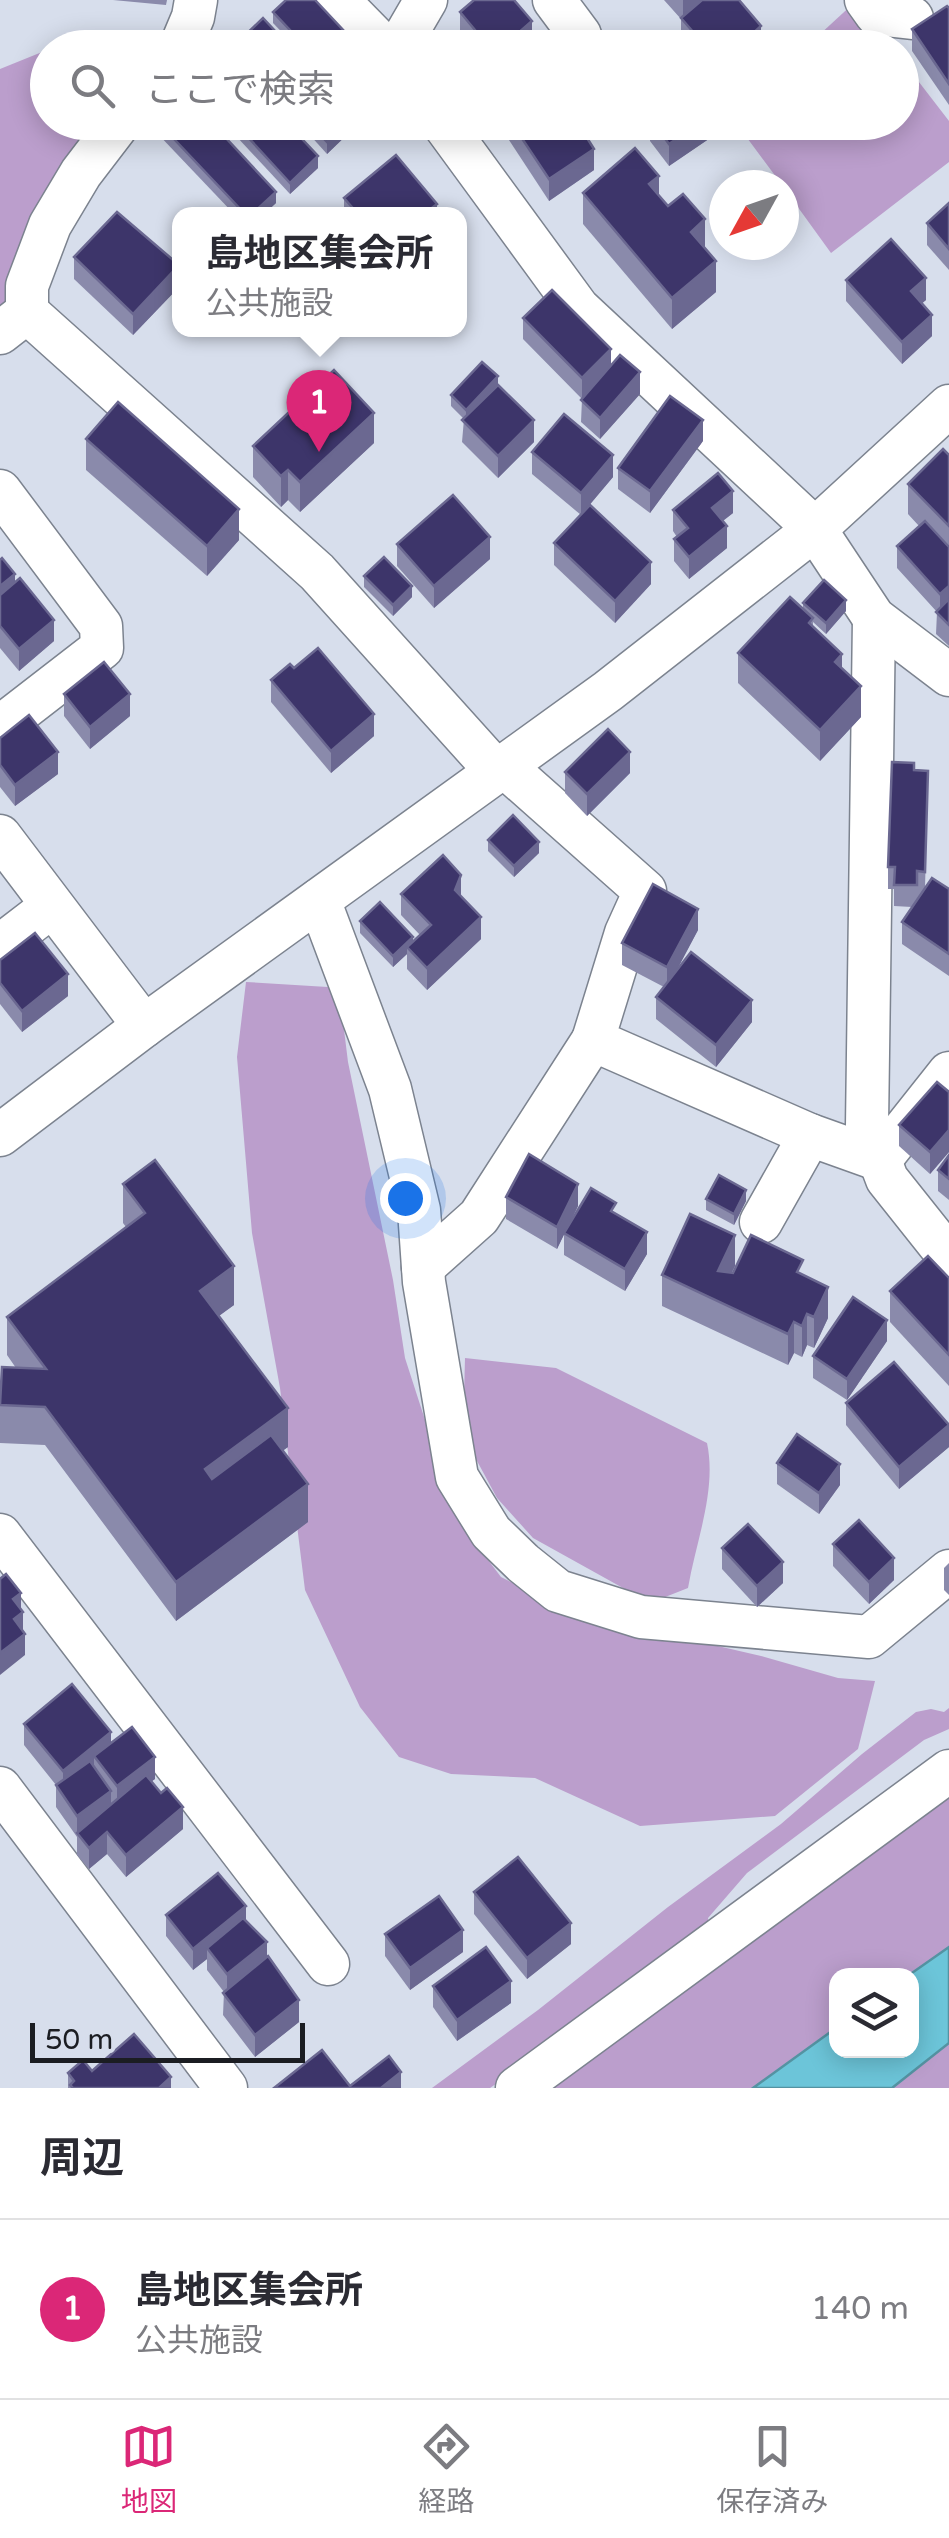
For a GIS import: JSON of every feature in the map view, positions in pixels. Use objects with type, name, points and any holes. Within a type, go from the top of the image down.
[{"type":"street","points":[[188,30],[196,0]]},
{"type":"street","points":[[338,0],[367,30]]},
{"type":"street","points":[[408,30],[426,0]]},
{"type":"street","points":[[554,0],[577,30]]},
{"type":"street","points":[[106,140],[50,225],[14,323],[316,572],[501,769],[645,892],[626,934],[593,1040],[479,1217],[423,1266]]},
{"type":"street","points":[[455,140],[578,308],[815,529],[874,618],[949,675]]},
{"type":"street","points":[[0,1136],[144,1026],[608,692],[815,529],[949,406]]},
{"type":"street","points":[[0,491],[101,626],[102,648],[0,727]]},
{"type":"street","points":[[874,618],[867,1126],[887,1179],[949,1257]]},
{"type":"street","points":[[0,836],[144,1026]]},
{"type":"street","points":[[319,900],[390,1089],[419,1210],[423,1266],[457,1477],[491,1532],[558,1591],[641,1617],[869,1637],[949,1571]]},
{"type":"street","points":[[0,946],[52,906]]},
{"type":"street","points":[[593,1040],[810,1134],[880,1160]]},
{"type":"street","points":[[880,1160],[949,1073]]},
{"type":"street","points":[[761,1222],[810,1134]]},
{"type":"street","points":[[0,1535],[328,1964]]},
{"type":"street","points":[[517,2088],[949,1771]]},
{"type":"street","points":[[0,1788],[226,2088]]},
{"type":"shaded area","points":[[856,1],[879,30],[825,30]]},
{"type":"shaded area","points":[[30,57],[30,140],[103,140],[18,289],[0,311],[0,69]]},
{"type":"shaded area","points":[[919,82],[949,121],[949,162],[831,253],[799,209],[799,170],[771,170],[749,140],[919,140]]},
{"type":"shaded area","points":[[246,982],[344,988],[341,1005],[348,1062],[405,1358],[457,1519],[501,1577],[571,1612],[838,1678],[875,1681],[858,1749],[775,1816],[640,1826],[535,1778],[451,1774],[399,1757],[360,1707],[305,1590],[280,1388],[252,1233],[237,1057]]},
{"type":"shaded area","points":[[465,1358],[556,1368],[707,1443],[707,1497],[688,1588],[650,1603],[533,1538],[497,1498],[463,1435]]},
{"type":"shaded area","points":[[949,1708],[949,1729],[924,1740],[747,1873],[708,1918],[710,1934],[490,2088],[432,2088],[781,1824],[916,1712],[944,1712]]},
{"type":"shaded area","points":[[949,1781],[949,2088],[527,2088]]},
{"type":"water","points":[[949,1947],[949,2043],[892,2088],[753,2088],[829,2033],[829,2058],[919,2058],[919,1968]]},
{"type":"building","points":[[286,0],[315,0],[343,30],[290,30],[273,12]]},
{"type":"building","points":[[474,0],[514,0],[532,21],[522,30],[475,30],[460,12]]},
{"type":"building","points":[[702,0],[739,0],[761,26],[757,30],[691,30],[681,18]]},
{"type":"building","points":[[949,8],[949,84],[919,39],[919,30],[912,29]]},
{"type":"building","points":[[263,18],[274,30],[251,30]]},
{"type":"building","points":[[175,140],[228,140],[276,192],[260,207],[238,207]]},
{"type":"building","points":[[251,140],[303,140],[318,156],[290,183]]},
{"type":"building","points":[[523,140],[588,140],[594,149],[549,179]]},
{"type":"building","points":[[635,148],[659,176],[649,184],[668,206],[683,194],[705,219],[691,232],[709,253],[709,260],[716,261],[672,298],[583,193]]},
{"type":"building","points":[[396,155],[437,204],[352,207],[344,198]]},
{"type":"building","points":[[949,203],[949,249],[927,223]]},
{"type":"building","points":[[117,212],[172,259],[172,272],[133,314],[74,257]]},
{"type":"building","points":[[891,239],[926,278],[911,291],[932,315],[902,342],[846,280]]},
{"type":"building","points":[[552,290],[611,349],[582,378],[523,318]]},
{"type":"building","points":[[620,355],[640,372],[600,418],[581,400]]},
{"type":"building","points":[[482,362],[498,376],[466,410],[451,395]]},
{"type":"building","points":[[334,370],[374,413],[300,482],[288,470],[281,476],[253,446]]},
{"type":"building","points":[[498,385],[534,420],[498,456],[462,420]]},
{"type":"building","points":[[670,396],[703,420],[650,491],[618,468]]},
{"type":"building","points":[[118,402],[239,509],[207,546],[86,439]]},
{"type":"building","points":[[564,414],[613,455],[581,493],[532,452]]},
{"type":"building","points":[[943,449],[949,455],[949,526],[908,484]]},
{"type":"building","points":[[718,473],[733,491],[712,508],[727,526],[689,557],[674,539],[688,528],[673,510]]},
{"type":"building","points":[[453,495],[490,537],[434,586],[397,544]]},
{"type":"building","points":[[590,505],[651,562],[615,601],[554,543]]},
{"type":"building","points":[[925,521],[949,547],[949,586],[940,594],[897,546]]},
{"type":"building","points":[[384,557],[412,586],[393,605],[364,576]]},
{"type":"building","points":[[0,560],[15,574],[0,586]]},
{"type":"building","points":[[20,578],[54,620],[19,649],[0,626],[0,595]]},
{"type":"building","points":[[824,580],[846,600],[826,623],[803,603]]},
{"type":"building","points":[[790,597],[813,618],[809,623],[842,654],[835,662],[861,686],[820,730],[738,653]]},
{"type":"building","points":[[949,599],[949,625],[936,612]]},
{"type":"building","points":[[318,648],[374,714],[331,751],[271,680],[290,664],[294,668]]},
{"type":"building","points":[[104,662],[130,694],[90,727],[64,694]]},
{"type":"building","points":[[29,715],[58,752],[15,785],[0,765],[0,738]]},
{"type":"building","points":[[608,729],[630,752],[587,794],[565,772]]},
{"type":"building","points":[[892,762],[914,763],[914,770],[928,771],[925,872],[917,871],[917,885],[894,885],[895,867],[888,867]]},
{"type":"building","points":[[513,815],[539,842],[514,866],[488,840]]},
{"type":"building","points":[[443,855],[461,875],[455,890],[481,917],[427,968],[407,947],[431,925],[401,894]]},
{"type":"building","points":[[932,878],[949,889],[949,954],[902,922]]},
{"type":"building","points":[[653,884],[698,909],[667,967],[622,943]]},
{"type":"building","points":[[380,902],[413,937],[393,956],[360,921]]},
{"type":"building","points":[[35,933],[68,974],[22,1011],[0,983],[0,960]]},
{"type":"building","points":[[691,952],[752,1000],[716,1045],[656,997]]},
{"type":"building","points":[[937,1082],[949,1092],[949,1130],[930,1152],[899,1125]]},
{"type":"building","points":[[529,1154],[578,1184],[557,1227],[506,1197]]},
{"type":"building","points":[[949,1155],[949,1179],[938,1170]]},
{"type":"building","points":[[155,1160],[234,1266],[200,1291],[288,1408],[205,1469],[212,1479],[271,1435],[308,1484],[176,1582],[45,1407],[0,1405],[2,1367],[46,1369],[7,1317],[145,1213],[123,1184]]},
{"type":"building","points":[[719,1175],[746,1190],[734,1214],[706,1199]]},
{"type":"building","points":[[591,1188],[616,1203],[611,1211],[647,1232],[625,1269],[564,1233]]},
{"type":"building","points":[[690,1214],[735,1235],[718,1271],[733,1273],[751,1235],[803,1260],[797,1272],[828,1287],[814,1317],[807,1314],[802,1326],[794,1322],[788,1334],[662,1275]]},
{"type":"building","points":[[928,1256],[949,1278],[949,1355],[890,1291]]},
{"type":"building","points":[[853,1297],[887,1320],[847,1379],[813,1356]]},
{"type":"building","points":[[894,1362],[949,1425],[899,1467],[846,1403]]},
{"type":"building","points":[[797,1434],[840,1464],[819,1493],[777,1463]]},
{"type":"building","points":[[859,1520],[894,1558],[869,1582],[833,1544]]},
{"type":"building","points":[[748,1524],[783,1562],[757,1586],[722,1548]]},
{"type":"building","points":[[6,1574],[21,1593],[13,1599],[23,1612],[14,1619],[25,1634],[0,1653],[0,1579]]},
{"type":"building","points":[[72,1684],[111,1732],[63,1771],[24,1724]]},
{"type":"building","points":[[132,1727],[155,1757],[117,1786],[94,1756]]},
{"type":"building","points":[[90,1761],[111,1791],[77,1816],[56,1785]]},
{"type":"building","points":[[146,1775],[161,1793],[167,1788],[183,1807],[126,1855],[107,1832],[89,1848],[77,1833]]},
{"type":"building","points":[[518,1857],[571,1923],[527,1958],[474,1892]]},
{"type":"building","points":[[218,1873],[246,1906],[193,1949],[166,1915]]},
{"type":"building","points":[[439,1896],[463,1930],[410,1968],[385,1934]]},
{"type":"building","points":[[243,1918],[267,1942],[227,1974],[207,1948]]},
{"type":"building","points":[[486,1947],[511,1981],[457,2020],[433,1986]]},
{"type":"building","points":[[268,1956],[299,2000],[255,2035],[223,1993]]},
{"type":"building","points":[[134,2034],[171,2077],[159,2088],[70,2085],[74,2081],[68,2073],[83,2060],[92,2071]]},
{"type":"building","points":[[322,2050],[350,2086],[389,2056],[401,2072],[381,2088],[274,2088]]},
{"type":"place","name":"島地区集会所","points":[[319,452]]}]
